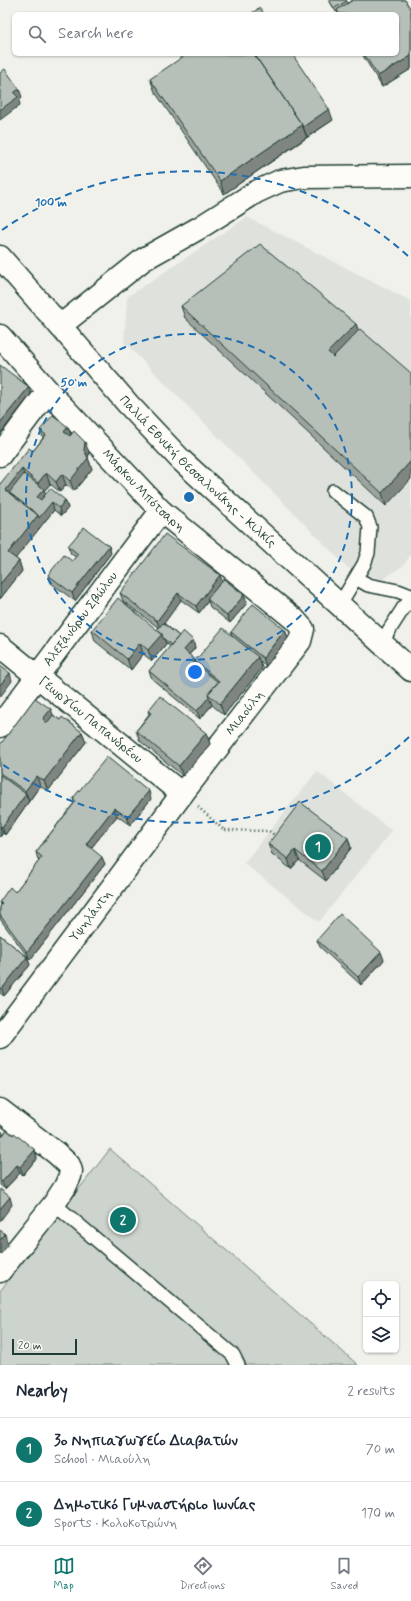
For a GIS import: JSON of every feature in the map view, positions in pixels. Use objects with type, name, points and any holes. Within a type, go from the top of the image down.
[{"type":"street","points":[[60,326],[144,259],[199,228],[256,192],[280,181],[304,177],[411,176]]},
{"type":"street","name":"Παλιά Εθνική Θεσσαλονίκης - Κιλκίς","points":[[0,257],[128,404],[181,460],[411,670]]},
{"type":"street","name":"Μάρκου Μπότσαρη","points":[[0,336],[48,391],[161,511],[294,619],[303,629]]},
{"type":"street","points":[[0,455],[48,391]]},
{"type":"street","name":"Αλεξάνδρου Σβώλου","points":[[0,726],[161,511]]},
{"type":"street","name":"Μιαούλη","points":[[182,794],[300,641],[303,629]]},
{"type":"street","name":"Γεωργίου Παπανδρέου","points":[[0,646],[182,794]]},
{"type":"street","name":"Υψηλάντη","points":[[0,1037],[182,794]]},
{"type":"street","points":[[0,1110],[69,1164],[70,1176],[65,1188],[54,1204],[0,1271]]},
{"type":"lane","points":[[333,491],[366,517],[370,527],[368,553],[364,564],[340,604]]},
{"type":"lane","points":[[356,578],[368,585],[398,590],[411,596]]},
{"type":"lane","points":[[381,643],[404,607],[411,601]]},
{"type":"lane","points":[[54,1204],[233,1355],[238,1365]]},
{"type":"path","points":[[182,794],[224,830],[269,831],[282,841]]},
{"type":"shaded area","points":[[247,217],[411,301],[411,554],[404,565],[382,580],[348,568],[124,342],[127,297]]},
{"type":"shaded area","points":[[317,771],[392,831],[319,922],[244,863]]},
{"type":"shaded area","points":[[110,1149],[358,1365],[0,1365],[0,1291]]},
{"type":"building","points":[[329,0],[346,0],[347,1],[334,8]]},
{"type":"building","points":[[353,0],[405,0],[411,10],[411,56],[378,76],[365,56],[399,56],[399,12],[338,12],[337,10]]},
{"type":"building","points":[[260,8],[263,12],[253,12]]},
{"type":"building","points":[[184,56],[255,56],[302,125],[220,181],[150,79]]},
{"type":"building","points":[[255,56],[293,56],[329,109],[303,127]]},
{"type":"building","points":[[5,69],[19,89],[14,93],[18,97],[0,110],[0,73]]},
{"type":"building","points":[[260,244],[356,324],[328,352],[333,357],[360,329],[411,373],[411,461],[382,493],[181,306]]},
{"type":"building","points":[[0,365],[29,387],[0,423]]},
{"type":"building","points":[[53,415],[68,427],[64,432],[70,436],[74,431],[85,442],[84,450],[88,458],[70,481],[62,474],[56,482],[46,473],[38,483],[22,469],[6,490],[38,515],[8,553],[19,561],[0,584],[0,484],[29,448],[33,451],[46,435],[40,430]]},
{"type":"building","points":[[24,474],[44,489],[37,497],[41,500],[50,488],[65,500],[59,508],[52,502],[39,518],[38,515],[9,493]]},
{"type":"building","points":[[84,527],[109,546],[72,593],[48,575],[64,555],[72,561],[78,554],[68,546]]},
{"type":"building","points":[[165,534],[220,575],[196,606],[178,593],[157,621],[120,593]]},
{"type":"building","points":[[224,579],[244,595],[227,616],[207,599]]},
{"type":"building","points":[[118,598],[162,634],[148,650],[140,643],[127,659],[92,630]]},
{"type":"building","points":[[253,604],[285,630],[263,658],[231,632]]},
{"type":"building","points":[[163,623],[179,636],[171,645],[157,630]]},
{"type":"building","points":[[223,628],[258,657],[220,704],[208,694],[219,681],[195,661]]},
{"type":"building","points":[[183,631],[193,640],[184,650],[194,659],[192,661],[218,682],[208,694],[209,697],[197,711],[149,671]]},
{"type":"building","points":[[0,666],[10,673],[0,685]]},
{"type":"building","points":[[160,696],[206,733],[179,766],[136,731],[151,713],[148,711]]},
{"type":"building","points":[[35,698],[51,709],[43,719],[47,723],[53,715],[60,720],[62,717],[82,732],[44,781],[37,776],[25,791],[0,773],[0,745]]},
{"type":"building","points":[[107,757],[149,791],[127,817],[114,808],[86,844],[102,857],[27,952],[0,915],[0,907],[2,904],[0,901],[10,887],[15,892],[42,857],[36,852],[76,801],[73,798]]},
{"type":"building","points":[[0,775],[26,794],[2,827],[0,826]]},
{"type":"building","points":[[300,802],[348,838],[322,871],[295,850],[288,859],[268,844]]},
{"type":"building","points":[[340,914],[381,952],[358,977],[317,940]]},
{"type":"building","points":[[0,935],[27,957],[2,989],[0,987]]},
{"type":"building","points":[[7,1130],[13,1135],[14,1133],[35,1150],[20,1167],[17,1165],[2,1182],[0,1180],[0,1139]]},
{"type":"building","points":[[0,1189],[10,1197],[0,1209]]},
{"type":"building","points":[[0,1230],[5,1234],[0,1240]]},
{"type":"place","name":"3ο Νηπιαγωγείο Διαβατών","points":[[318,847]]},
{"type":"place","name":"Δημοτικό Γυμναστήριο Ιωνίας","points":[[123,1220]]}]
